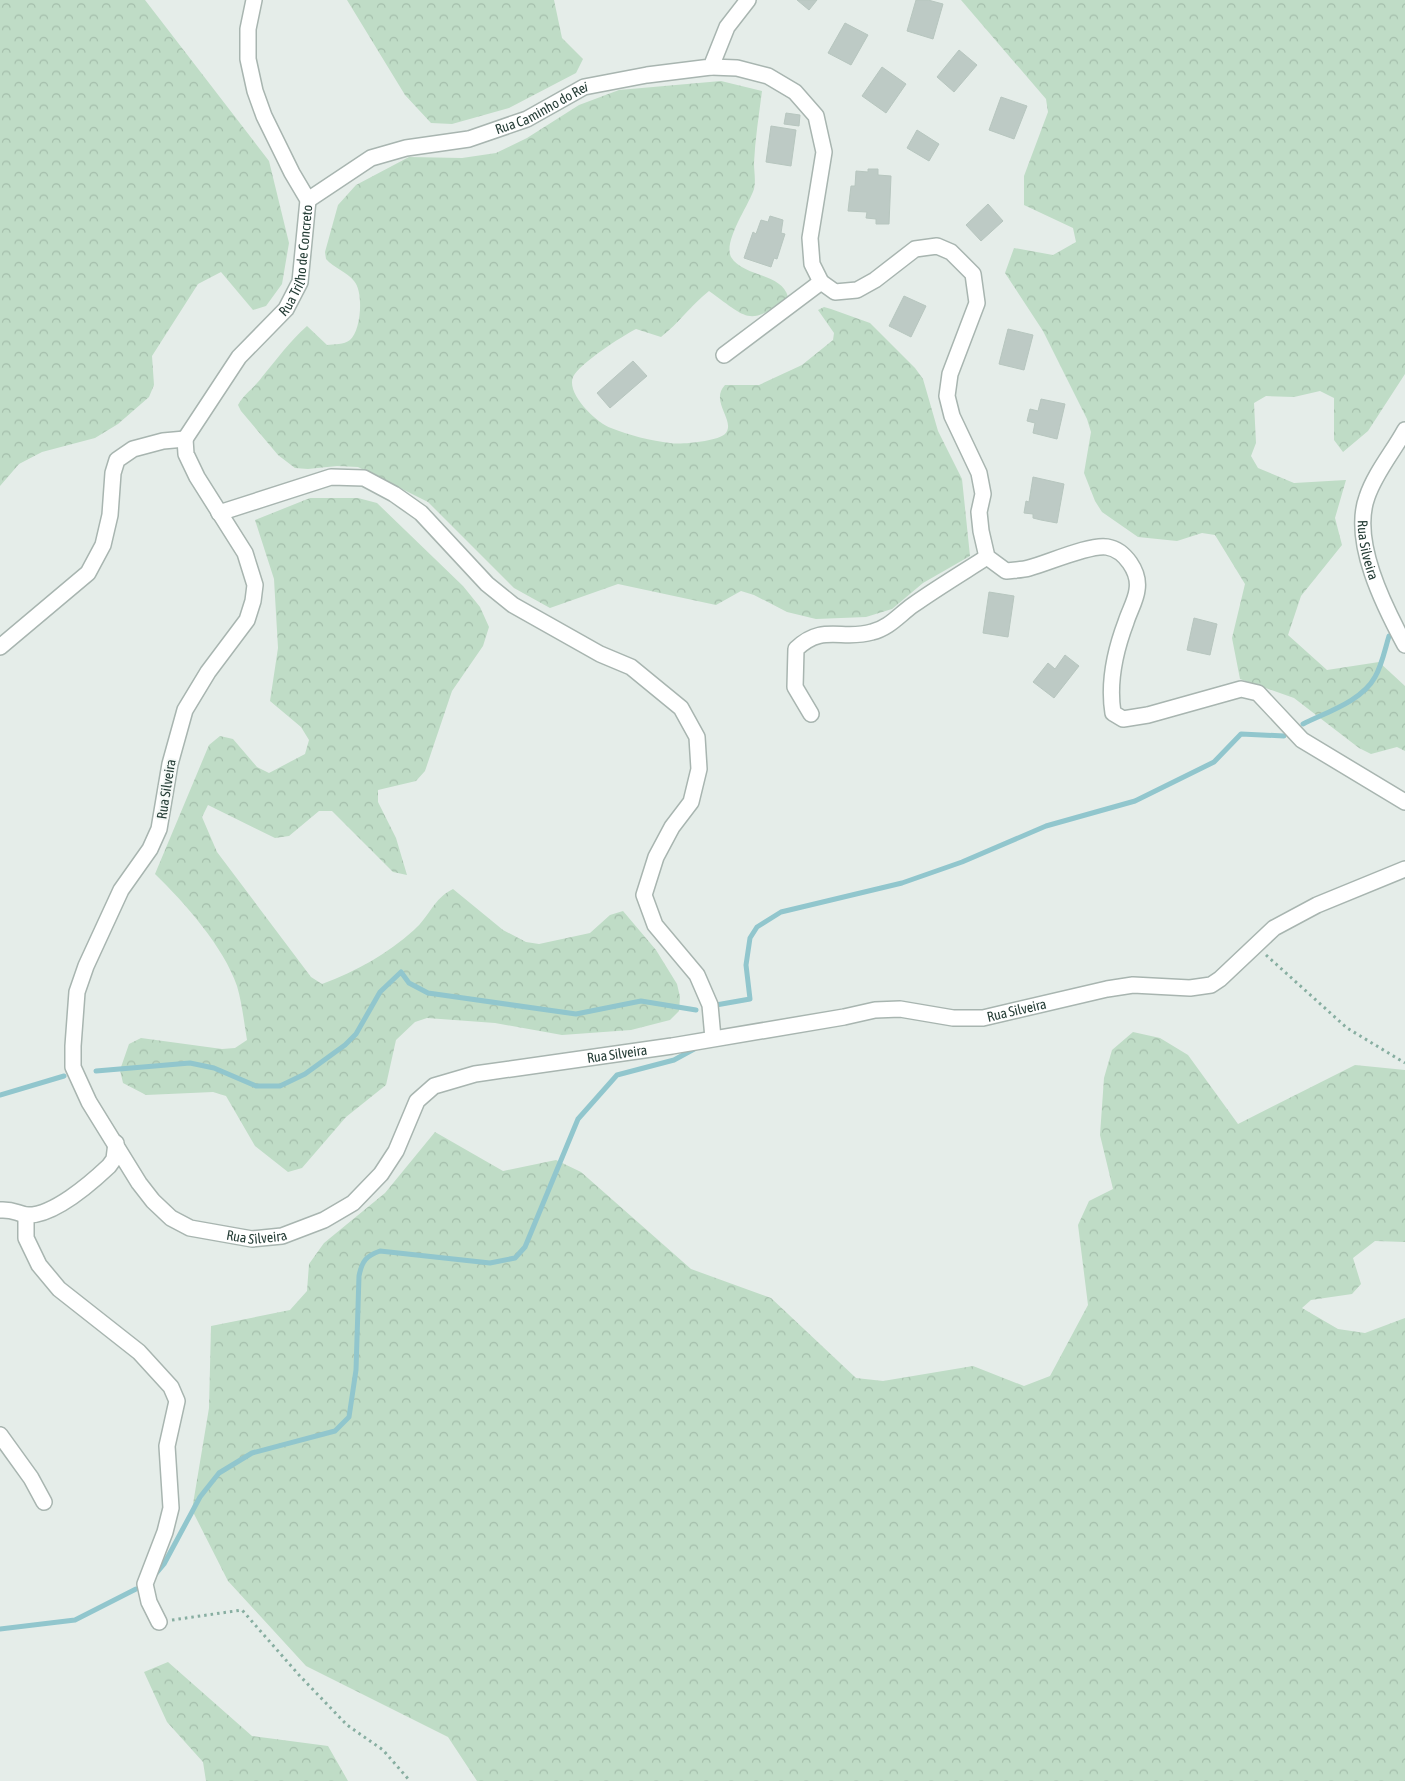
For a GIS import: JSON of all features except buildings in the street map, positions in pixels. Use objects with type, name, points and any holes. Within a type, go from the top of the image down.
[{"type":"street","name":"Rua Trilho de Concreto","points":[[185,439],[239,357],[286,309],[300,282],[308,200],[264,116],[255,91],[248,59],[248,29],[254,0]]},
{"type":"street","points":[[710,68],[728,27],[748,0]]},
{"type":"street","name":"Rua Caminho do Rei","points":[[308,200],[371,158],[406,148],[469,139],[527,119],[584,86],[647,75],[710,68],[737,68],[768,76],[795,92],[816,116],[824,152],[810,238],[812,264],[820,282]]},
{"type":"street","points":[[724,356],[820,282],[835,292],[856,290],[875,280],[915,249],[937,246],[951,252],[973,274],[977,303],[950,374],[947,396],[952,416],[979,473],[983,494],[979,512],[987,556],[1006,571],[1027,569],[1094,548],[1108,547],[1126,558],[1136,572],[1137,590],[1121,635],[1112,674],[1111,698],[1113,712],[1123,719],[1148,715],[1242,689],[1258,693],[1302,740],[1405,802]]},
{"type":"street","name":"Rua Silveira","points":[[1405,430],[1370,489],[1362,518],[1362,535],[1375,578],[1393,623],[1405,645]]},
{"type":"street","points":[[0,647],[88,573],[103,544],[110,515],[113,474],[117,460],[133,449],[163,441],[185,439]]},
{"type":"street","name":"Rua Silveira","points":[[185,439],[186,454],[197,477],[245,553],[252,569],[256,586],[254,601],[247,620],[208,672],[185,710],[170,764],[159,829],[150,849],[121,890],[86,966],[77,992],[73,1067],[89,1102],[116,1143],[139,1184],[171,1218],[190,1228],[252,1239],[270,1238],[324,1220],[354,1204],[381,1174],[396,1151],[417,1101],[434,1086],[475,1074],[713,1038],[875,1010],[900,1008],[952,1018],[983,1018],[1107,989],[1133,986],[1190,988],[1211,984],[1226,974],[1254,944],[1274,928],[1318,905],[1405,869]]},
{"type":"street","points":[[220,512],[331,477],[364,478],[394,494],[421,513],[487,584],[513,605],[600,654],[631,667],[681,708],[697,737],[699,769],[691,802],[672,827],[656,857],[644,895],[655,926],[697,975],[710,1005],[713,1038]]},
{"type":"street","points":[[811,714],[795,687],[796,649],[804,640],[814,635],[870,633],[887,626],[912,606],[987,556]]},
{"type":"street","points":[[0,1210],[13,1209],[26,1215],[46,1212],[97,1177],[109,1166],[114,1159],[116,1143]]},
{"type":"street","points":[[26,1215],[26,1238],[39,1265],[59,1289],[139,1352],[171,1387],[177,1401],[167,1446],[171,1508],[165,1532],[146,1584],[149,1602],[159,1622]]},
{"type":"street","points":[[0,1435],[31,1478],[44,1502]]},
{"type":"path","points":[[1254,944],[1346,1028],[1405,1063]]},
{"type":"path","points":[[159,1622],[242,1610],[299,1675],[347,1725],[383,1750],[410,1781]]},
{"type":"green space","points":[[0,0],[145,0],[269,161],[289,243],[282,284],[266,306],[253,310],[221,272],[198,284],[152,356],[154,385],[149,397],[118,424],[95,438],[42,452],[19,464],[0,486]]},
{"type":"green space","points":[[347,0],[554,0],[562,38],[583,59],[576,73],[509,108],[452,124],[431,123],[405,95]]},
{"type":"green space","points":[[961,0],[1405,0],[1405,374],[1368,431],[1343,452],[1334,440],[1334,398],[1320,391],[1294,397],[1266,396],[1254,403],[1256,443],[1251,456],[1258,468],[1294,483],[1346,480],[1335,518],[1342,545],[1301,596],[1288,635],[1327,670],[1379,662],[1405,686],[1405,751],[1397,747],[1371,754],[1359,748],[1294,698],[1240,679],[1232,638],[1245,584],[1215,535],[1202,533],[1177,541],[1138,537],[1102,512],[1095,501],[1084,473],[1091,432],[1087,419],[1043,331],[1005,273],[1014,248],[1053,255],[1076,242],[1073,228],[1024,205],[1024,176],[1048,112],[1046,99]]},
{"type":"green space","points":[[721,81],[762,91],[756,136],[754,189],[733,233],[729,250],[731,257],[744,268],[778,283],[788,297],[765,313],[748,316],[732,308],[709,291],[661,337],[636,329],[583,365],[573,377],[572,384],[578,399],[598,420],[618,431],[670,443],[690,443],[715,439],[725,434],[728,429],[720,398],[721,391],[725,385],[759,385],[802,365],[833,340],[834,333],[818,310],[824,307],[870,323],[915,368],[923,379],[938,431],[962,479],[970,556],[923,583],[892,609],[866,617],[816,619],[787,612],[754,595],[741,591],[716,605],[618,584],[550,608],[514,588],[428,502],[358,467],[295,468],[278,455],[241,411],[238,405],[243,397],[307,326],[327,345],[345,343],[354,335],[360,311],[357,286],[351,278],[326,259],[325,252],[338,205],[356,185],[409,157],[462,158],[496,153],[527,138],[579,105],[619,90]]},
{"type":"green space","points":[[310,498],[358,498],[377,503],[463,586],[480,607],[489,627],[483,646],[452,691],[425,771],[416,781],[378,790],[378,802],[396,838],[407,875],[393,872],[332,811],[319,811],[289,836],[275,838],[208,805],[202,817],[217,852],[311,977],[322,984],[359,968],[393,947],[414,930],[436,903],[453,889],[503,930],[526,942],[539,944],[590,933],[610,915],[623,911],[656,950],[677,984],[680,997],[679,1011],[670,1020],[631,1030],[562,1035],[495,1023],[427,1018],[415,1022],[396,1040],[386,1085],[346,1117],[302,1168],[288,1172],[255,1146],[226,1096],[213,1092],[146,1095],[123,1083],[120,1070],[129,1044],[141,1038],[222,1049],[235,1048],[247,1040],[237,986],[223,956],[190,911],[155,874],[209,745],[220,736],[233,739],[257,767],[269,773],[305,754],[309,740],[301,727],[270,701],[278,648],[274,579],[255,520]]},
{"type":"green space","points":[[1133,1032],[1160,1038],[1188,1055],[1238,1124],[1355,1065],[1405,1070],[1405,1242],[1375,1241],[1353,1258],[1361,1284],[1352,1294],[1311,1300],[1302,1308],[1338,1329],[1365,1333],[1405,1318],[1405,1781],[477,1781],[448,1737],[306,1666],[228,1581],[192,1510],[209,1408],[211,1326],[290,1310],[307,1291],[309,1264],[324,1243],[385,1193],[435,1132],[503,1171],[556,1160],[581,1172],[691,1269],[771,1298],[856,1378],[883,1381],[973,1366],[1024,1386],[1050,1376],[1088,1305],[1078,1225],[1089,1201],[1113,1189],[1100,1135],[1104,1078],[1112,1050]]},
{"type":"green space","points":[[168,1662],[252,1736],[328,1746],[348,1781],[206,1781],[203,1762],[167,1722],[144,1672]]},
{"type":"waterway","points":[[1303,724],[1343,705],[1362,693],[1375,677],[1380,667],[1389,636]]},
{"type":"waterway","points":[[716,1005],[750,999],[746,965],[750,938],[757,927],[781,912],[902,883],[962,862],[1046,826],[1135,801],[1214,762],[1241,734],[1284,736]]},
{"type":"waterway","points":[[96,1071],[190,1063],[214,1068],[256,1086],[280,1086],[305,1074],[345,1045],[356,1034],[380,992],[401,972],[409,983],[428,993],[576,1014],[641,1001],[696,1010]]},
{"type":"waterway","points":[[154,1576],[164,1564],[200,1497],[219,1473],[252,1453],[335,1431],[349,1417],[356,1370],[359,1276],[363,1263],[368,1257],[380,1251],[490,1263],[515,1258],[525,1247],[578,1119],[617,1075],[674,1060],[696,1048]]},
{"type":"waterway","points":[[0,1095],[64,1076]]},
{"type":"waterway","points":[[0,1629],[75,1620],[136,1589]]}]
